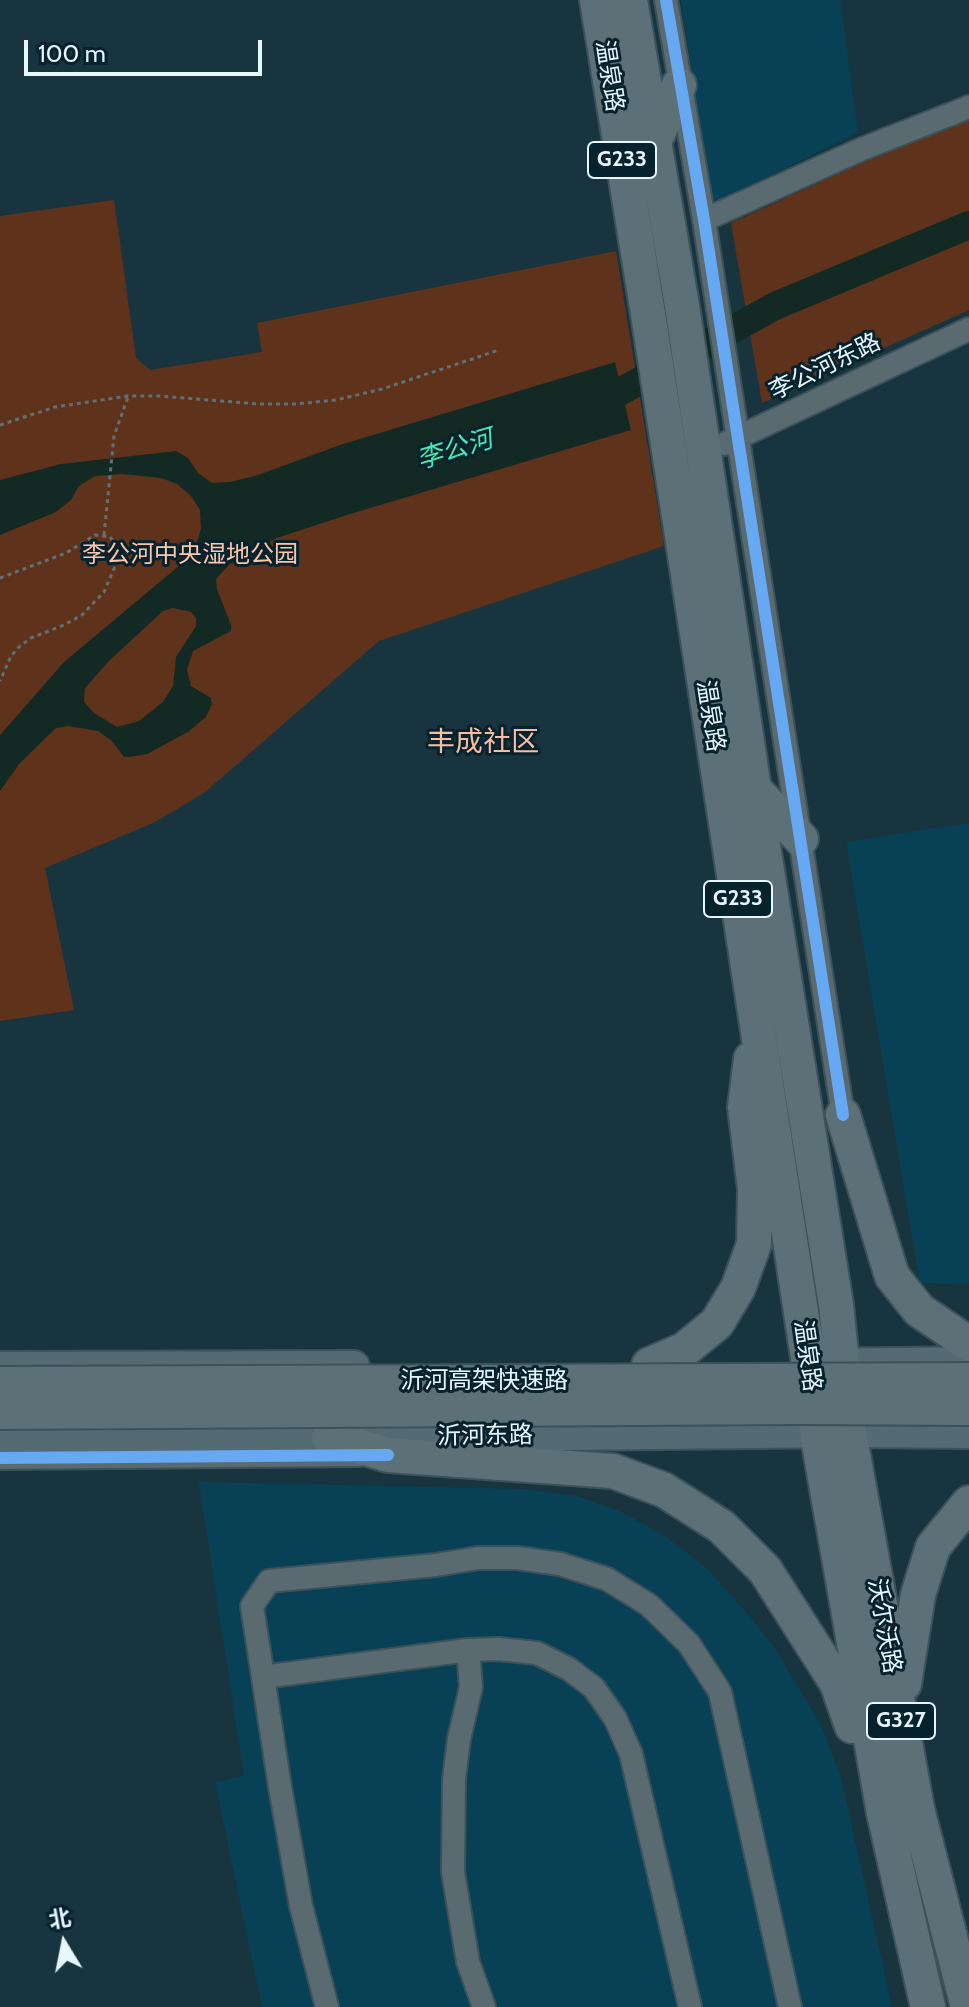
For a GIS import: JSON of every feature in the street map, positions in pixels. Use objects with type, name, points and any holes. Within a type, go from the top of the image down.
[{"type":"highway","name":"温泉路","points":[[597,0],[791,1244],[826,1364],[833,1432]]},
{"type":"highway","name":"温泉路","points":[[630,0],[682,306],[754,789],[836,1305],[826,1364]]},
{"type":"highway","points":[[653,145],[679,85]]},
{"type":"highway","points":[[754,789],[801,839]]},
{"type":"highway","points":[[649,1365],[684,1350],[717,1323],[738,1288],[754,1244],[755,1189],[745,1107],[756,1019]]},
{"type":"highway","points":[[836,1305],[844,1248],[843,1115]]},
{"type":"highway","points":[[843,1115],[892,1276],[919,1310],[969,1344]]},
{"type":"highway","points":[[755,1189],[791,1244]]},
{"type":"highway","name":"沂河高架快速路","points":[[0,1384],[969,1380]]},
{"type":"highway","name":"沂河高架快速路","points":[[0,1412],[969,1408]]},
{"type":"highway","name":"沃尔沃路","points":[[833,1432],[899,1712],[917,1809],[968,2007]]},
{"type":"highway","name":"沃尔沃路","points":[[833,1432],[884,1813],[928,2007]]},
{"type":"highway","points":[[329,1437],[388,1455],[613,1471],[664,1490],[722,1527],[765,1570],[837,1683],[884,1813]]},
{"type":"highway","points":[[899,1712],[918,1595],[933,1547],[969,1503]]},
{"type":"main road","points":[[0,1367],[969,1362]]},
{"type":"main road","name":"沂河东路","points":[[0,1441],[969,1433]]},
{"type":"main road","points":[[529,1465],[626,1434]]},
{"type":"street","points":[[666,0],[704,220],[843,1115]]},
{"type":"street","points":[[704,220],[862,149],[969,107]]},
{"type":"street","name":"李公河东路","points":[[702,437],[737,438],[969,329]]},
{"type":"street","points":[[0,1458],[388,1455]]},
{"type":"street","points":[[327,2007],[301,1906],[252,1606],[269,1581],[478,1558],[517,1558],[560,1564],[607,1579],[649,1605],[689,1644],[720,1692],[790,2007]]},
{"type":"street","points":[[263,1677],[468,1650],[498,1649],[537,1653],[569,1669],[594,1688],[615,1718],[631,1754],[690,2007]]},
{"type":"street","points":[[468,1650],[471,1687],[454,1779],[453,1872],[468,1962],[484,2007]]},
{"type":"path","points":[[0,425],[55,407],[128,396],[259,404],[336,400],[382,389],[499,350]]},
{"type":"path","points":[[104,535],[114,436],[128,396]]},
{"type":"path","points":[[0,578],[52,559],[95,535],[104,535],[114,542],[117,562],[104,592],[82,615],[20,646],[11,656],[0,681]]},
{"type":"shaded area","points":[[681,0],[840,0],[858,133],[712,204]]},
{"type":"shaded area","points":[[969,823],[969,1284],[920,1283],[846,842]]},
{"type":"shaded area","points":[[199,1482],[524,1489],[577,1496],[624,1513],[666,1537],[704,1566],[741,1606],[776,1650],[822,1727],[841,1779],[892,2007],[262,2007],[215,1782],[244,1776]]},
{"type":"green space","points":[[969,120],[969,310],[762,403],[731,223],[879,155]]},
{"type":"green space","name":"李公河中央湿地公园","points":[[114,200],[136,358],[150,370],[262,352],[257,323],[616,251],[664,546],[379,641],[204,793],[153,823],[45,868],[74,1010],[0,1021],[0,216]]},
{"type":"water","points":[[615,362],[631,430],[347,515],[277,538],[249,552],[229,565],[216,579],[231,631],[193,651],[187,670],[191,686],[211,698],[212,704],[206,717],[188,732],[147,754],[129,757],[124,757],[112,741],[98,731],[68,726],[56,728],[20,763],[0,791],[0,735],[64,662],[186,560],[196,545],[201,529],[200,510],[191,496],[177,484],[161,478],[122,474],[95,476],[79,486],[71,500],[56,512],[0,535],[0,480],[61,464],[176,451],[188,458],[198,473],[212,483],[230,482],[340,445]],"holes":[[[173,608],[191,612],[196,618],[196,626],[176,657],[173,686],[163,702],[139,721],[117,727],[94,713],[84,702],[85,688],[109,661],[163,611]]]},
{"type":"waterway","name":"李公河","points":[[589,409],[775,306],[969,225]]},
{"type":"cycle path","points":[[666,0],[704,220],[843,1115]]},
{"type":"cycle path","points":[[0,1458],[388,1455]]},
{"type":"district","name":"丰成社区","points":[[483,743]]}]
